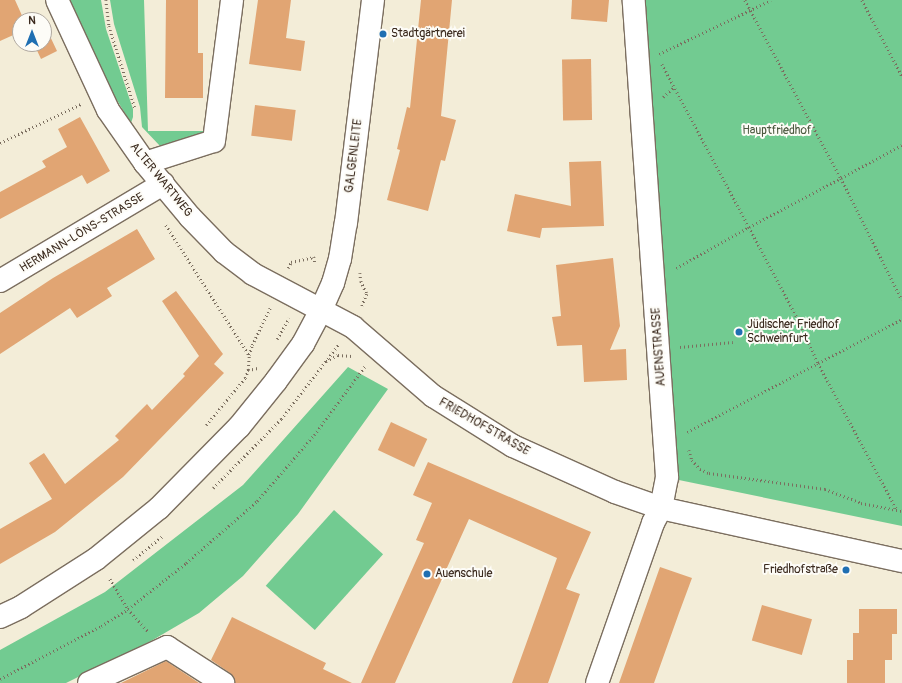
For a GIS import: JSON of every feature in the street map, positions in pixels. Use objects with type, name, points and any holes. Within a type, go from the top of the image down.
[{"type":"street","name":"ALTER WARTWEG","points":[[57,0],[108,110],[145,162],[157,188],[224,252],[253,274],[321,310]]},
{"type":"street","points":[[145,162],[214,141],[232,0]]},
{"type":"street","name":"GALGENLEITE","points":[[0,617],[21,607],[96,559],[159,508],[240,427],[303,344],[333,283],[340,259],[346,223],[373,0]]},
{"type":"street","name":"AUENSTRASSE","points":[[597,683],[654,523],[661,508],[667,477],[634,0]]},
{"type":"street","name":"HERMANN-LÖNS-STRASSE","points":[[0,282],[157,188]]},
{"type":"street","name":"FRIEDHOFSTRASSE","points":[[321,310],[352,326],[433,396],[513,446],[615,492],[661,508],[902,561]]},
{"type":"street","points":[[89,683],[159,641],[223,683]]},
{"type":"path","points":[[106,0],[109,26],[133,97],[136,114]]},
{"type":"path","points":[[745,0],[841,178],[902,300]]},
{"type":"path","points":[[771,0],[657,55],[801,325],[818,363],[897,510]]},
{"type":"path","points":[[862,0],[902,76]]},
{"type":"path","points":[[0,143],[101,95]]},
{"type":"path","points":[[673,269],[902,145]]},
{"type":"path","points":[[157,188],[163,222],[249,355]]},
{"type":"path","points":[[687,437],[686,432],[902,318]]},
{"type":"path","points":[[680,347],[733,342]]},
{"type":"path","points":[[325,362],[338,355],[354,357]]},
{"type":"path","points":[[0,679],[101,626],[128,609],[186,563],[258,501],[314,435],[368,363],[364,361]]},
{"type":"path","points":[[205,427],[226,403],[248,370]]},
{"type":"path","points":[[688,448],[692,460],[700,468],[709,473],[825,489],[861,503],[902,511]]},
{"type":"path","points":[[110,578],[128,609],[159,641]]},
{"type":"green space","points":[[68,0],[101,0],[106,29],[133,109],[131,123],[110,89]]},
{"type":"green space","points":[[110,0],[144,0],[148,131],[207,131],[160,146],[142,127],[140,107],[114,24]]},
{"type":"green space","name":"Hauptfriedhof","points":[[642,0],[902,0],[902,526],[674,479]]},
{"type":"green space","points":[[348,367],[388,389],[298,514],[243,576],[199,613],[151,641],[66,683],[0,683],[0,650],[105,592],[243,485]]},
{"type":"green space","points":[[334,510],[383,554],[315,630],[266,586]]},
{"type":"building","points":[[0,0],[15,0],[20,12],[12,12],[12,36],[0,41]]},
{"type":"building","points":[[166,0],[198,0],[198,53],[203,53],[203,98],[165,98]]},
{"type":"building","points":[[258,0],[291,0],[286,38],[305,41],[301,71],[249,64]]},
{"type":"building","points":[[421,0],[452,0],[441,116],[456,120],[445,161],[441,160],[428,211],[387,200],[400,150],[397,149],[407,107],[410,108]]},
{"type":"building","points":[[572,0],[609,0],[607,22],[571,19]]},
{"type":"building","points":[[52,40],[57,51],[41,59],[38,52],[52,52]]},
{"type":"building","points":[[591,59],[592,120],[563,120],[562,60]]},
{"type":"building","points":[[255,105],[296,110],[292,141],[251,136]]},
{"type":"building","points":[[80,117],[110,171],[87,184],[82,175],[0,219],[0,192],[46,167],[42,161],[67,147],[58,129]]},
{"type":"building","points":[[601,161],[604,226],[542,228],[540,238],[507,231],[515,194],[571,206],[569,162]]},
{"type":"building","points":[[137,229],[155,259],[107,288],[112,296],[77,318],[70,308],[0,354],[0,313],[53,278]]},
{"type":"building","points":[[613,258],[620,326],[610,350],[626,349],[627,380],[584,382],[582,345],[557,346],[552,317],[561,316],[556,265]]},
{"type":"building","points":[[176,291],[223,354],[214,364],[224,373],[123,477],[55,532],[0,564],[0,529],[52,499],[29,463],[44,453],[65,484],[119,440],[115,436],[147,404],[152,410],[185,376],[183,374],[199,356],[162,301]]},
{"type":"building","points":[[391,422],[427,439],[414,467],[378,450]]},
{"type":"building","name":"Auenschule","points":[[428,462],[591,532],[566,589],[580,594],[548,683],[512,683],[557,558],[469,519],[395,683],[361,683],[424,543],[416,540],[432,503],[413,495]]},
{"type":"building","points":[[660,567],[692,578],[654,683],[619,683]]},
{"type":"building","points":[[762,605],[812,619],[802,655],[752,641]]},
{"type":"building","points":[[859,609],[897,609],[897,634],[892,634],[892,660],[885,660],[885,683],[847,683],[847,660],[853,660],[853,633],[859,633]]},
{"type":"building","points":[[232,617],[326,663],[323,669],[352,683],[235,683],[234,677],[230,673],[211,660]]},
{"type":"building","points":[[166,661],[199,683],[121,683]]},
{"type":"place","name":"Stadtgärtnerei","points":[[383,34]]},
{"type":"place","name":"Jüdischer Friedhof Schweinfurt","points":[[739,332]]},
{"type":"place","name":"Friedhofstraße","points":[[846,570]]},
{"type":"place","name":"Auenschule","points":[[427,574]]}]
